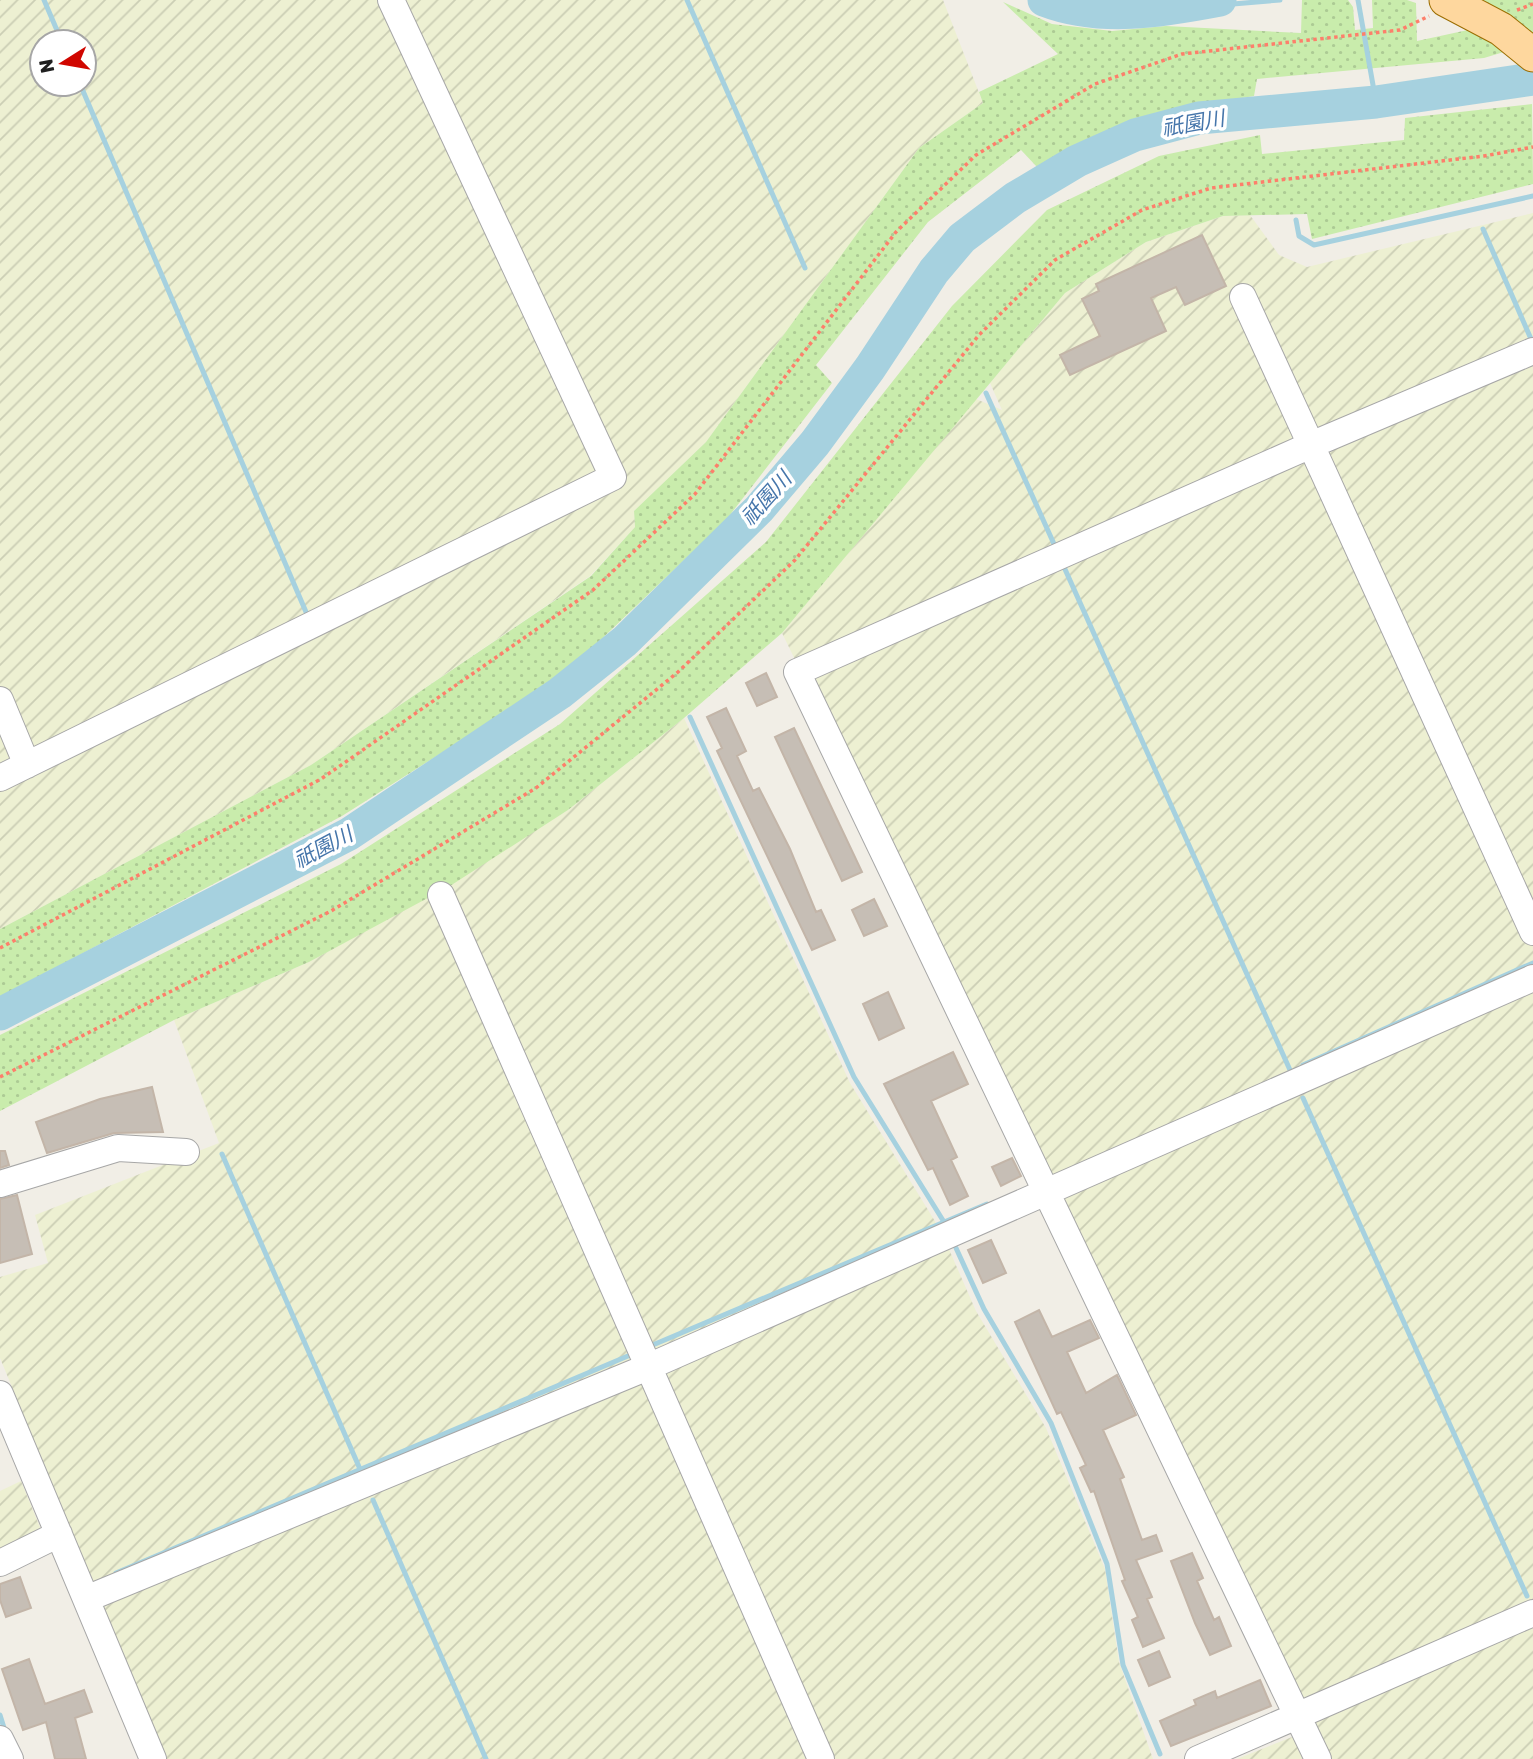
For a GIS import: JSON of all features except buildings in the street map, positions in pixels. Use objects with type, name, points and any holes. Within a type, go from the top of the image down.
[{"type":"main road","points":[[1450,2],[1501,29],[1533,55]]},
{"type":"street","points":[[0,778],[612,477],[391,0]]},
{"type":"street","points":[[1243,296],[1533,932]]},
{"type":"street","points":[[1318,1759],[797,672],[1311,445],[1533,351]]},
{"type":"street","points":[[0,700],[27,765]]},
{"type":"street","points":[[441,895],[821,1759]]},
{"type":"street","points":[[86,1599],[648,1367],[1044,1183],[1533,978]]},
{"type":"street","points":[[0,1184],[118,1148],[186,1152]]},
{"type":"street","points":[[0,1394],[153,1759]]},
{"type":"street","points":[[0,1563],[59,1534]]},
{"type":"street","points":[[1198,1759],[1533,1613]]},
{"type":"street","points":[[0,1739],[10,1759]]},
{"type":"path","points":[[0,948],[321,779],[593,590],[695,494],[896,232],[976,155],[1095,83],[1182,54],[1400,30],[1450,2]]},
{"type":"path","points":[[0,1077],[331,911],[536,788],[678,672],[795,560],[979,335],[1055,260],[1142,210],[1211,188],[1484,156],[1533,147]]},
{"type":"green space","points":[[0,0],[943,0],[983,103],[919,148],[706,442],[634,511],[635,527],[590,576],[311,765],[0,929]]},
{"type":"green space","points":[[1302,0],[1348,0],[1353,7],[1355,30],[1373,28],[1372,0],[1407,0],[1416,3],[1417,41],[1514,20],[1480,0],[1533,0],[1533,43],[1484,58],[1257,79],[1254,96],[1155,113],[1037,167],[1021,150],[928,222],[816,365],[832,383],[726,520],[563,676],[342,816],[0,997],[0,929],[311,765],[591,576],[635,527],[634,511],[706,442],[919,148],[983,103],[979,92],[1058,54],[1003,2],[1052,24],[1112,31],[1166,26],[1301,33]]},
{"type":"green space","points":[[1532,104],[1533,184],[1312,239],[1307,214],[1223,216],[1146,242],[1065,293],[782,633],[684,718],[568,810],[450,886],[309,962],[174,1020],[0,1111],[0,1035],[341,864],[560,724],[766,542],[952,306],[1047,210],[1159,156],[1260,135],[1262,154],[1404,140],[1405,118]]},
{"type":"green space","points":[[1533,213],[1533,1759],[1237,1759],[1317,1727],[782,633],[976,399],[1002,410],[990,383],[1065,293],[1146,242],[1223,216],[1250,215],[1279,255],[1307,267]]},
{"type":"green space","points":[[684,718],[850,1083],[941,1231],[976,1311],[1046,1428],[1105,1569],[1119,1662],[1153,1759],[165,1759],[0,1358],[0,1277],[48,1263],[35,1215],[219,1143],[174,1020],[309,962],[430,895],[568,810]]},
{"type":"green space","points":[[21,1481],[44,1537],[0,1558],[0,1491]]},
{"type":"waterway","points":[[44,0],[56,28]]},
{"type":"waterway","points":[[687,0],[805,268]]},
{"type":"waterway","points":[[1044,0],[1066,7],[1109,13],[1154,11],[1220,0]]},
{"type":"waterway","points":[[1225,0],[1233,4],[1280,0]]},
{"type":"waterway","points":[[1358,0],[1376,102]]},
{"type":"waterway","name":"祇園川","points":[[0,1014],[349,834],[560,693],[625,641],[759,509],[815,443],[870,368],[934,271],[962,238],[1015,198],[1077,161],[1135,135],[1199,118],[1376,102],[1533,79]]},
{"type":"waterway","points":[[86,98],[306,612]]},
{"type":"waterway","points":[[1296,220],[1299,236],[1314,245],[1533,196]]},
{"type":"waterway","points":[[1483,229],[1531,339]]},
{"type":"waterway","points":[[986,393],[1054,544]]},
{"type":"waterway","points":[[1064,567],[1290,1070]]},
{"type":"waterway","points":[[690,717],[854,1077],[944,1222]]},
{"type":"waterway","points":[[1303,1065],[1533,963]]},
{"type":"waterway","points":[[1303,1098],[1527,1596]]},
{"type":"waterway","points":[[222,1154],[360,1469]]},
{"type":"waterway","points":[[648,1347],[987,1204]]},
{"type":"waterway","points":[[956,1248],[984,1309],[1051,1423],[1107,1564],[1123,1665],[1160,1754]]},
{"type":"waterway","points":[[116,1573],[635,1353]]},
{"type":"waterway","points":[[373,1500],[486,1759]]},
{"type":"waterway","points":[[0,1715],[5,1731]]}]
